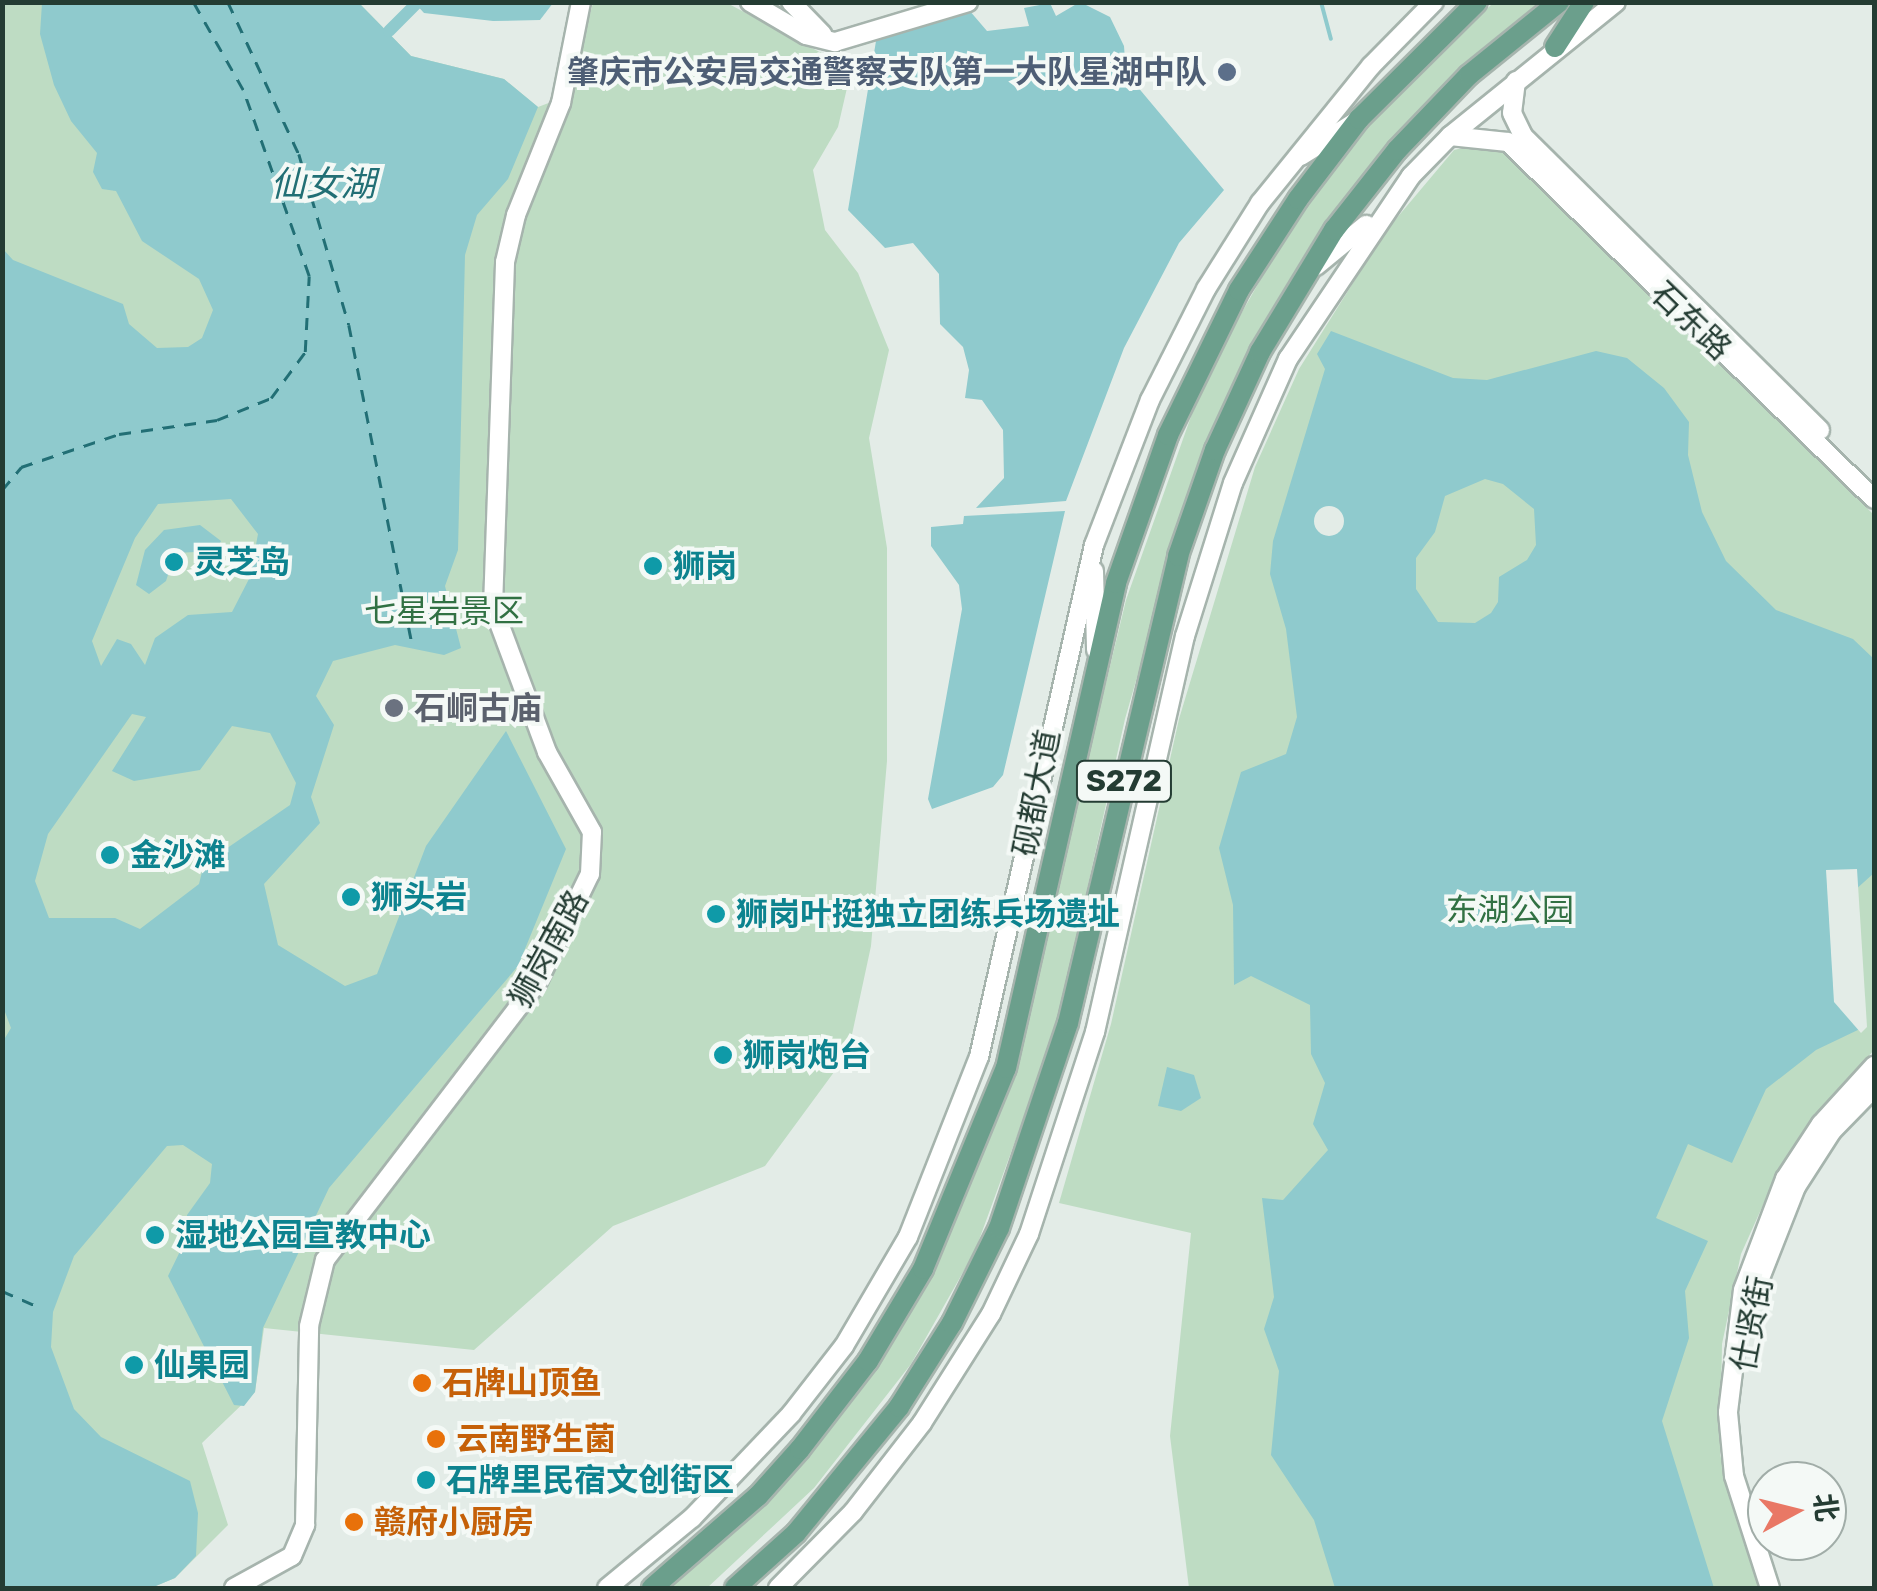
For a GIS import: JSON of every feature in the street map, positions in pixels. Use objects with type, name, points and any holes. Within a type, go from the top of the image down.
[{"type":"main road","name":"砚都大道","points":[[652,1588],[758,1496],[834,1406],[896,1317],[948,1221],[1020,1016],[1096,660],[1149,481],[1213,336],[1298,199],[1360,119],[1478,2]]},
{"type":"main road","name":"S272","points":[[735,1588],[796,1533],[888,1422],[952,1323],[999,1228],[1068,1023],[1162,609],[1222,434],[1304,276],[1397,150],[1470,75],[1559,2]]},
{"type":"main road","points":[[1555,47],[1584,2]]},
{"type":"street","name":"狮岗南路","points":[[234,1588],[292,1556],[305,1525],[309,1326],[325,1260],[538,983],[590,874],[592,832],[547,752],[493,607],[505,262],[516,215],[561,103],[566,56],[580,2]]},
{"type":"street","points":[[750,2],[806,35],[836,42],[968,2]]},
{"type":"street","points":[[791,2],[836,42]]},
{"type":"street","points":[[606,1588],[727,1484],[819,1380],[868,1310],[926,1199],[963,1107],[1006,956],[1094,545],[1174,349],[1288,164],[1370,66],[1434,2]]},
{"type":"street","points":[[778,1588],[853,1512],[922,1423],[982,1329],[1030,1234],[1100,1014],[1163,724],[1212,547],[1260,417],[1330,288],[1384,210],[1450,136],[1555,47],[1616,2]]},
{"type":"street","points":[[1450,136],[1516,139],[1512,114],[1516,81]]},
{"type":"street","points":[[1288,164],[1360,119]]},
{"type":"street","name":"石东路","points":[[1516,139],[1874,482]]},
{"type":"street","name":"石东路","points":[[1516,139],[1874,499]]},
{"type":"street","points":[[1304,276],[1384,210]]},
{"type":"street","points":[[1094,545],[1096,660]]},
{"type":"street","points":[[1162,609],[1163,724]]},
{"type":"street","points":[[1770,1588],[1734,1476],[1728,1412],[1743,1290],[1785,1179],[1821,1124],[1874,1066]]},
{"type":"street","name":"仕贤街","points":[[1782,1588],[1745,1473],[1742,1357],[1763,1263],[1796,1187],[1832,1131],[1874,1088]]},
{"type":"street","points":[[624,1576],[705,1544]]},
{"type":"green space","name":"七星岩景区","points":[[2,3],[359,3],[411,56],[504,79],[538,107],[567,96],[593,3],[727,3],[829,57],[847,88],[838,127],[813,170],[825,230],[858,273],[889,350],[869,438],[887,548],[887,761],[871,946],[848,1053],[765,1166],[613,1226],[474,1350],[264,1328],[255,1392],[202,1443],[228,1525],[175,1578],[151,1588],[3,1588]]},
{"type":"green space","points":[[1493,3],[1538,3],[1432,96],[1378,156],[1272,309],[1197,468],[1125,719],[1056,1029],[975,1251],[911,1364],[814,1488],[707,1588],[663,1588],[792,1472],[842,1414],[920,1298],[1005,1101],[1126,600],[1205,377],[1286,235],[1353,142]]},
{"type":"green space","name":"东湖公园","points":[[1479,144],[1501,148],[1874,515],[1874,1050],[1816,1115],[1772,1185],[1741,1254],[1722,1344],[1720,1454],[1747,1548],[1747,1561],[1753,1561],[1765,1588],[1189,1588],[1170,1436],[1191,1233],[1059,1203],[1111,1024],[1179,719],[1255,467],[1299,369],[1385,232],[1454,150]]},
{"type":"water","points":[[1080,2],[1110,17],[1124,46],[1126,73],[1224,190],[1179,243],[1124,348],[1066,501],[976,508],[1004,478],[1003,430],[982,400],[965,398],[969,370],[963,347],[940,324],[939,274],[913,243],[885,248],[848,210],[877,35],[969,10],[987,31],[1029,26],[1024,8],[1050,3],[1056,16]]},
{"type":"water","name":"仙女湖","points":[[42,3],[359,3],[411,56],[504,79],[538,107],[508,179],[477,215],[465,255],[458,550],[445,586],[461,648],[444,655],[395,645],[333,661],[316,696],[334,725],[311,797],[320,823],[264,884],[278,945],[345,986],[377,974],[426,846],[506,731],[566,849],[518,966],[329,1188],[263,1328],[255,1392],[244,1406],[234,1405],[168,1276],[187,1237],[187,1215],[210,1183],[212,1164],[183,1145],[167,1146],[74,1256],[53,1312],[51,1347],[74,1409],[101,1437],[190,1481],[198,1513],[196,1556],[175,1578],[151,1588],[3,1588],[2,1043],[11,1028],[2,1004],[3,249],[13,260],[123,304],[129,324],[157,348],[188,347],[202,338],[213,310],[199,279],[142,241],[116,191],[102,189],[93,172],[97,153],[71,121],[54,85],[40,34]],"holes":[[[231,499],[258,534],[250,577],[232,612],[188,615],[155,638],[145,665],[131,644],[117,639],[101,666],[92,641],[135,538],[158,504]],[[132,714],[146,717],[112,771],[134,781],[200,770],[232,726],[270,733],[296,783],[290,805],[204,864],[199,884],[140,929],[115,918],[49,918],[35,881],[48,834]]]},
{"type":"water","points":[[415,3],[553,3],[540,20],[493,21],[424,13]]},
{"type":"water","name":"东湖公园","points":[[1331,331],[1453,378],[1487,380],[1596,351],[1627,358],[1664,388],[1689,422],[1688,455],[1702,512],[1726,561],[1776,610],[1853,639],[1874,659],[1874,873],[1854,891],[1862,1028],[1816,1050],[1766,1089],[1732,1163],[1688,1144],[1656,1218],[1708,1241],[1685,1291],[1689,1338],[1662,1421],[1714,1588],[1335,1588],[1314,1520],[1271,1455],[1279,1371],[1264,1329],[1274,1297],[1262,1198],[1283,1200],[1328,1150],[1313,1124],[1325,1083],[1311,1054],[1310,1005],[1251,976],[1234,985],[1233,905],[1219,848],[1241,772],[1286,754],[1297,717],[1286,629],[1270,574],[1273,541],[1325,369],[1317,354]],"holes":[[[1485,479],[1503,484],[1534,509],[1536,545],[1527,560],[1499,577],[1498,602],[1491,613],[1475,623],[1438,622],[1416,589],[1416,558],[1435,532],[1445,496]]]},
{"type":"water","points":[[1065,511],[1003,775],[993,787],[932,809],[928,799],[962,609],[959,585],[931,546],[931,527],[963,524],[964,516]]},
{"type":"water","points":[[200,525],[221,541],[216,551],[175,553],[166,581],[149,594],[136,585],[145,550],[164,530]]},
{"type":"water","points":[[1167,1067],[1194,1075],[1201,1098],[1181,1111],[1158,1106]]},
{"type":"pier","points":[[1329,506],[1340,510],[1344,521],[1340,532],[1329,536],[1318,532],[1314,521],[1318,510]]},
{"type":"pier","points":[[1857,869],[1867,1027],[1861,1033],[1834,1002],[1826,870]]},
{"type":"waterway","points":[[1321,2],[1331,39]]},
{"type":"waterway","points":[[389,31],[416,4]]},
{"type":"ferry route","points":[[2,490],[21,467],[119,434],[217,420],[271,398],[305,352],[309,276],[243,90],[193,2]]},
{"type":"ferry route","points":[[228,2],[299,154],[349,325],[412,643]]},
{"type":"ferry route","points":[[2,1291],[41,1308]]},
{"type":"place","name":"肇庆市公安局交通警察支队第一大队星湖中队","points":[[1227,72]]},
{"type":"place","name":"灵芝岛","points":[[174,562]]},
{"type":"place","name":"狮岗","points":[[653,566]]},
{"type":"place","name":"石峒古庙","points":[[394,708]]},
{"type":"place","name":"金沙滩","points":[[110,855]]},
{"type":"place","name":"狮头岩","points":[[351,897]]},
{"type":"place","name":"狮岗叶挺独立团练兵场遗址","points":[[716,914]]},
{"type":"place","name":"狮岗炮台","points":[[723,1055]]},
{"type":"place","name":"湿地公园宣教中心","points":[[155,1235]]},
{"type":"place","name":"仙果园","points":[[134,1365]]},
{"type":"place","name":"石牌山顶鱼","points":[[422,1383]]},
{"type":"place","name":"云南野生菌","points":[[436,1439]]},
{"type":"place","name":"石牌里民宿文创街区","points":[[426,1480]]},
{"type":"place","name":"赣府小厨房","points":[[354,1522]]}]
